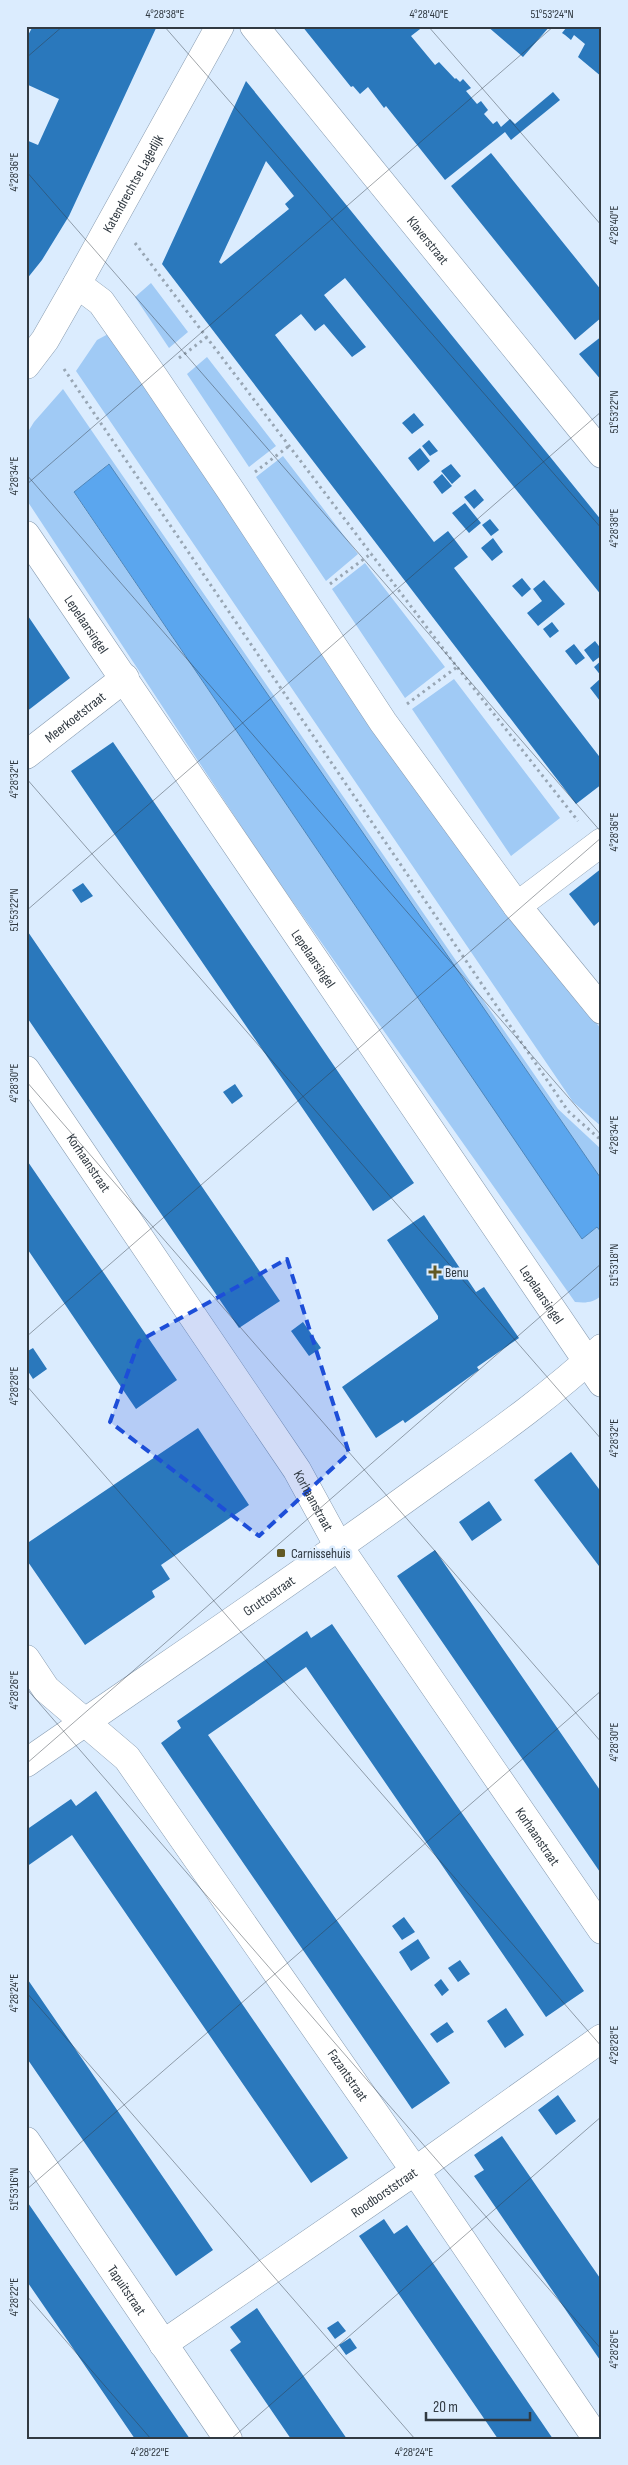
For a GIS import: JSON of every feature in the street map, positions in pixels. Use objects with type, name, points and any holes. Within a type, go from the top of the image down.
[{"type":"street","name":"Katendrechtse Lagedijk","points":[[26,365],[45,340],[78,284],[220,26]]},
{"type":"street","name":"Klaverstraat","points":[[254,26],[602,454]]},
{"type":"street","points":[[78,284],[101,302],[231,491],[383,722],[517,906],[602,1010]]},
{"type":"street","name":"Lepelaarsingel","points":[[26,535],[596,1365]]},
{"type":"street","name":"Meerkoetstraat","points":[[26,755],[125,678]]},
{"type":"street","points":[[517,906],[600,844]]},
{"type":"street","name":"Korhaanstraat","points":[[26,1070],[297,1470],[339,1547],[602,1930]]},
{"type":"street","name":"Gruttostraat","points":[[26,1763],[339,1547],[523,1414],[596,1365]]},
{"type":"street","name":"Fazantstraat","points":[[26,1659],[46,1688],[127,1758],[415,2171],[597,2439]]},
{"type":"street","name":"Roodborststraat","points":[[163,2344],[415,2171],[602,2038]]},
{"type":"street","name":"Tapuitstraat","points":[[26,2141],[228,2439]]},
{"type":"path","points":[[115,217],[457,667],[600,844]]},
{"type":"path","points":[[45,340],[568,1111],[602,1141]]},
{"type":"path","points":[[231,491],[289,446]]},
{"type":"path","points":[[303,603],[372,553]]},
{"type":"path","points":[[383,722],[457,667]]},
{"type":"highlighted area","points":[[287,1259],[349,1453],[259,1536],[110,1422],[139,1341]]},
{"type":"shaded area","points":[[151,283],[188,332],[169,348],[135,297]]},
{"type":"shaded area","points":[[110,333],[498,902],[602,1030],[602,1127],[573,1102],[76,371],[97,340]]},
{"type":"shaded area","points":[[207,357],[276,446],[249,467],[187,374]]},
{"type":"shaded area","points":[[63,389],[558,1109],[602,1150],[602,1180],[108,464],[74,493],[582,1238],[598,1227],[602,1233],[602,1295],[596,1300],[575,1302],[264,861],[26,499],[26,435],[34,422]]},
{"type":"shaded area","points":[[283,456],[358,554],[326,581],[256,477]]},
{"type":"shaded area","points":[[109,464],[602,1180],[602,1233],[597,1227],[582,1239],[74,492]]},
{"type":"shaded area","points":[[365,563],[445,667],[405,698],[332,589]]},
{"type":"shaded area","points":[[454,679],[560,818],[511,856],[412,709]]},
{"type":"building","points":[[33,26],[157,26],[69,216],[42,260],[26,280],[26,140],[38,145],[59,99],[26,84],[26,39]]},
{"type":"building","points":[[302,26],[424,26],[411,36],[435,65],[439,62],[455,79],[460,82],[463,79],[471,88],[466,91],[477,104],[481,101],[488,110],[484,114],[493,124],[497,121],[501,127],[510,119],[515,124],[553,92],[560,100],[511,140],[505,132],[445,180],[386,106],[384,108],[368,87],[360,94],[353,86],[351,87]]},
{"type":"building","points":[[487,26],[550,26],[523,57]]},
{"type":"building","points":[[564,26],[602,26],[602,77],[578,57],[585,44],[574,35],[571,40],[562,33],[566,28]]},
{"type":"building","points":[[246,81],[602,521],[602,596],[345,278],[324,295],[366,347],[352,357],[324,324],[315,331],[301,314],[275,335],[434,542],[448,531],[468,557],[454,568],[602,760],[602,784],[576,804],[162,264]],"holes":[[[266,161],[294,196],[285,204],[289,209],[221,264],[219,262]]]},
{"type":"building","points":[[491,153],[602,291],[602,317],[575,340],[451,186]]},
{"type":"building","points":[[602,336],[602,381],[579,354]]},
{"type":"building","points":[[414,413],[424,425],[412,434],[402,423]]},
{"type":"building","points":[[429,440],[438,451],[430,456],[422,446]]},
{"type":"building","points":[[420,448],[430,461],[418,471],[408,458]]},
{"type":"building","points":[[451,464],[461,476],[452,484],[441,471]]},
{"type":"building","points":[[442,474],[452,486],[442,494],[433,482]]},
{"type":"building","points":[[475,489],[484,500],[474,509],[464,497]]},
{"type":"building","points":[[465,503],[481,523],[469,533],[452,513]]},
{"type":"building","points":[[490,519],[499,530],[491,536],[482,525]]},
{"type":"building","points":[[493,538],[503,552],[492,561],[481,548]]},
{"type":"building","points":[[522,578],[531,589],[522,597],[512,586]]},
{"type":"building","points":[[544,580],[565,604],[538,626],[527,613],[542,601],[533,589]]},
{"type":"building","points":[[26,613],[70,678],[26,712]]},
{"type":"building","points":[[552,622],[559,631],[550,638],[543,629]]},
{"type":"building","points":[[595,641],[602,650],[602,655],[593,662],[584,650]]},
{"type":"building","points":[[574,644],[585,658],[576,665],[565,651]]},
{"type":"building","points":[[602,660],[602,677],[594,667]]},
{"type":"building","points":[[600,679],[602,681],[600,701],[590,688]]},
{"type":"building","points":[[113,742],[414,1183],[373,1211],[71,771]]},
{"type":"building","points":[[602,868],[602,919],[594,926],[569,894]]},
{"type":"building","points":[[83,883],[93,896],[81,903],[72,890]]},
{"type":"building","points":[[26,929],[280,1301],[239,1328],[26,1016]]},
{"type":"building","points":[[235,1084],[243,1096],[232,1104],[223,1092]]},
{"type":"building","points":[[26,1159],[177,1380],[136,1409],[26,1247]]},
{"type":"building","points":[[424,1215],[476,1292],[484,1287],[519,1338],[477,1367],[479,1370],[405,1423],[403,1420],[376,1438],[342,1387],[438,1319],[438,1316],[387,1240]]},
{"type":"building","points":[[303,1322],[321,1348],[309,1356],[291,1331]]},
{"type":"building","points":[[33,1348],[47,1369],[33,1379],[26,1368],[26,1352]]},
{"type":"building","points":[[198,1428],[249,1505],[161,1565],[170,1579],[152,1591],[155,1597],[85,1645],[26,1559],[26,1544]]},
{"type":"building","points":[[571,1452],[602,1493],[602,1570],[534,1480]]},
{"type":"building","points":[[489,1501],[502,1520],[472,1541],[459,1522]]},
{"type":"building","points":[[435,1550],[602,1793],[602,1875],[397,1576]]},
{"type":"building","points":[[332,1624],[584,1991],[546,2017],[306,1667],[208,1735],[450,2083],[412,2109],[161,1743],[181,1728],[177,1721],[307,1631],[311,1638]]},
{"type":"building","points":[[96,1791],[348,2158],[311,2183],[72,1835],[26,1867],[26,1830],[71,1799],[76,1806]]},
{"type":"building","points":[[404,1917],[415,1932],[402,1940],[392,1926]]},
{"type":"building","points":[[418,1939],[430,1958],[411,1971],[399,1952]]},
{"type":"building","points":[[460,1960],[470,1974],[458,1982],[448,1968]]},
{"type":"building","points":[[26,1977],[213,2250],[176,2276],[26,2057]]},
{"type":"building","points":[[441,1979],[449,1990],[442,1996],[434,1985]]},
{"type":"building","points":[[506,2008],[524,2035],[505,2048],[487,2021]]},
{"type":"building","points":[[447,2022],[454,2032],[437,2043],[430,2034]]},
{"type":"building","points":[[558,2095],[576,2121],[556,2135],[538,2110]]},
{"type":"building","points":[[502,2136],[602,2281],[602,2363],[474,2176],[484,2170],[474,2155]]},
{"type":"building","points":[[26,2200],[190,2439],[135,2439],[26,2280]]},
{"type":"building","points":[[384,2219],[394,2234],[407,2225],[553,2439],[498,2439],[359,2236]]},
{"type":"building","points":[[257,2308],[347,2439],[291,2439],[230,2350],[241,2342],[230,2327]]},
{"type":"building","points":[[338,2321],[346,2331],[335,2339],[327,2328]]},
{"type":"building","points":[[350,2338],[357,2348],[346,2355],[339,2345]]},
{"type":"place","name":"Benu","points":[[435,1272]]},
{"type":"place","name":"Carnissehuis","points":[[281,1553]]}]
